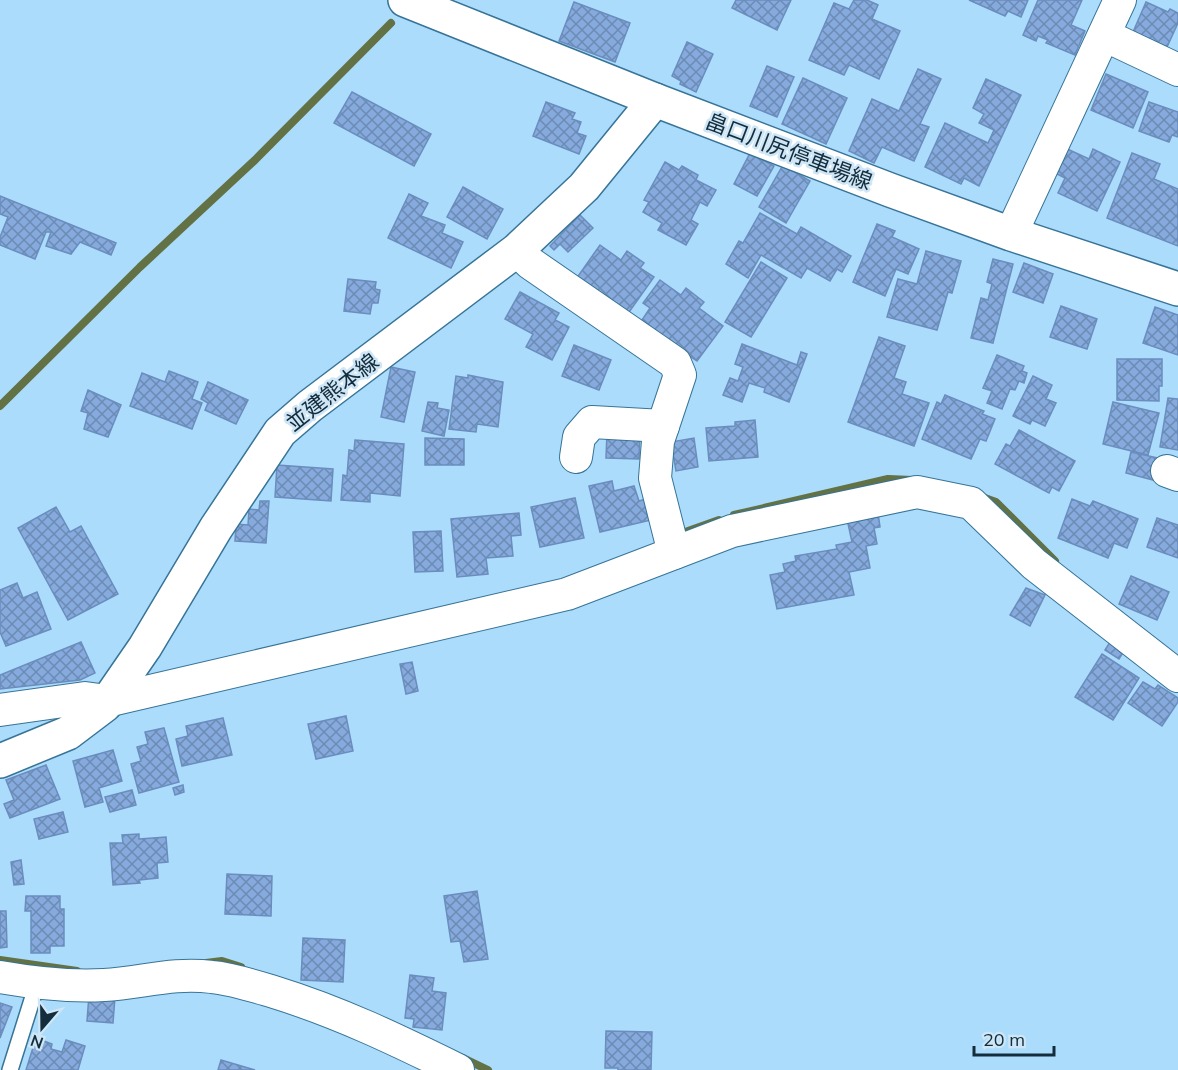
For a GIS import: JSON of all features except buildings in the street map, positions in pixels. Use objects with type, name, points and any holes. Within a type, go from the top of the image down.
[{"type":"main road","name":"畠口川尻停車場線","points":[[405,0],[655,100],[1011,234],[1178,289]]},
{"type":"main road","name":"並建熊本線","points":[[0,760],[68,733],[108,701],[145,647],[216,528],[280,432],[310,406],[517,250],[584,187],[655,100]]},
{"type":"street","points":[[1011,234],[1120,0]]},
{"type":"street","points":[[1104,35],[1178,70]]},
{"type":"street","points":[[517,250],[531,263],[675,363],[680,375],[658,441],[655,478],[674,553]]},
{"type":"street","points":[[576,458],[579,438],[592,422],[663,426]]},
{"type":"street","points":[[0,710],[85,698],[108,701],[567,594],[732,531],[917,492],[971,503],[1034,564],[1178,676]]},
{"type":"street","points":[[0,977],[37,984],[105,985],[175,975],[213,977],[250,985],[317,1005],[378,1031],[458,1070]]},
{"type":"lane","points":[[10,1070],[37,984]]},
{"type":"waterway","points":[[0,406],[140,267],[255,160],[391,23]]},
{"type":"waterway","points":[[734,515],[888,479],[912,480]]},
{"type":"waterway","points":[[982,497],[996,502],[1055,561]]},
{"type":"waterway","points":[[674,536],[719,520]]},
{"type":"waterway","points":[[0,960],[77,971]]},
{"type":"waterway","points":[[206,963],[222,961],[241,967]]},
{"type":"waterway","points":[[463,1058],[488,1070]]}]
